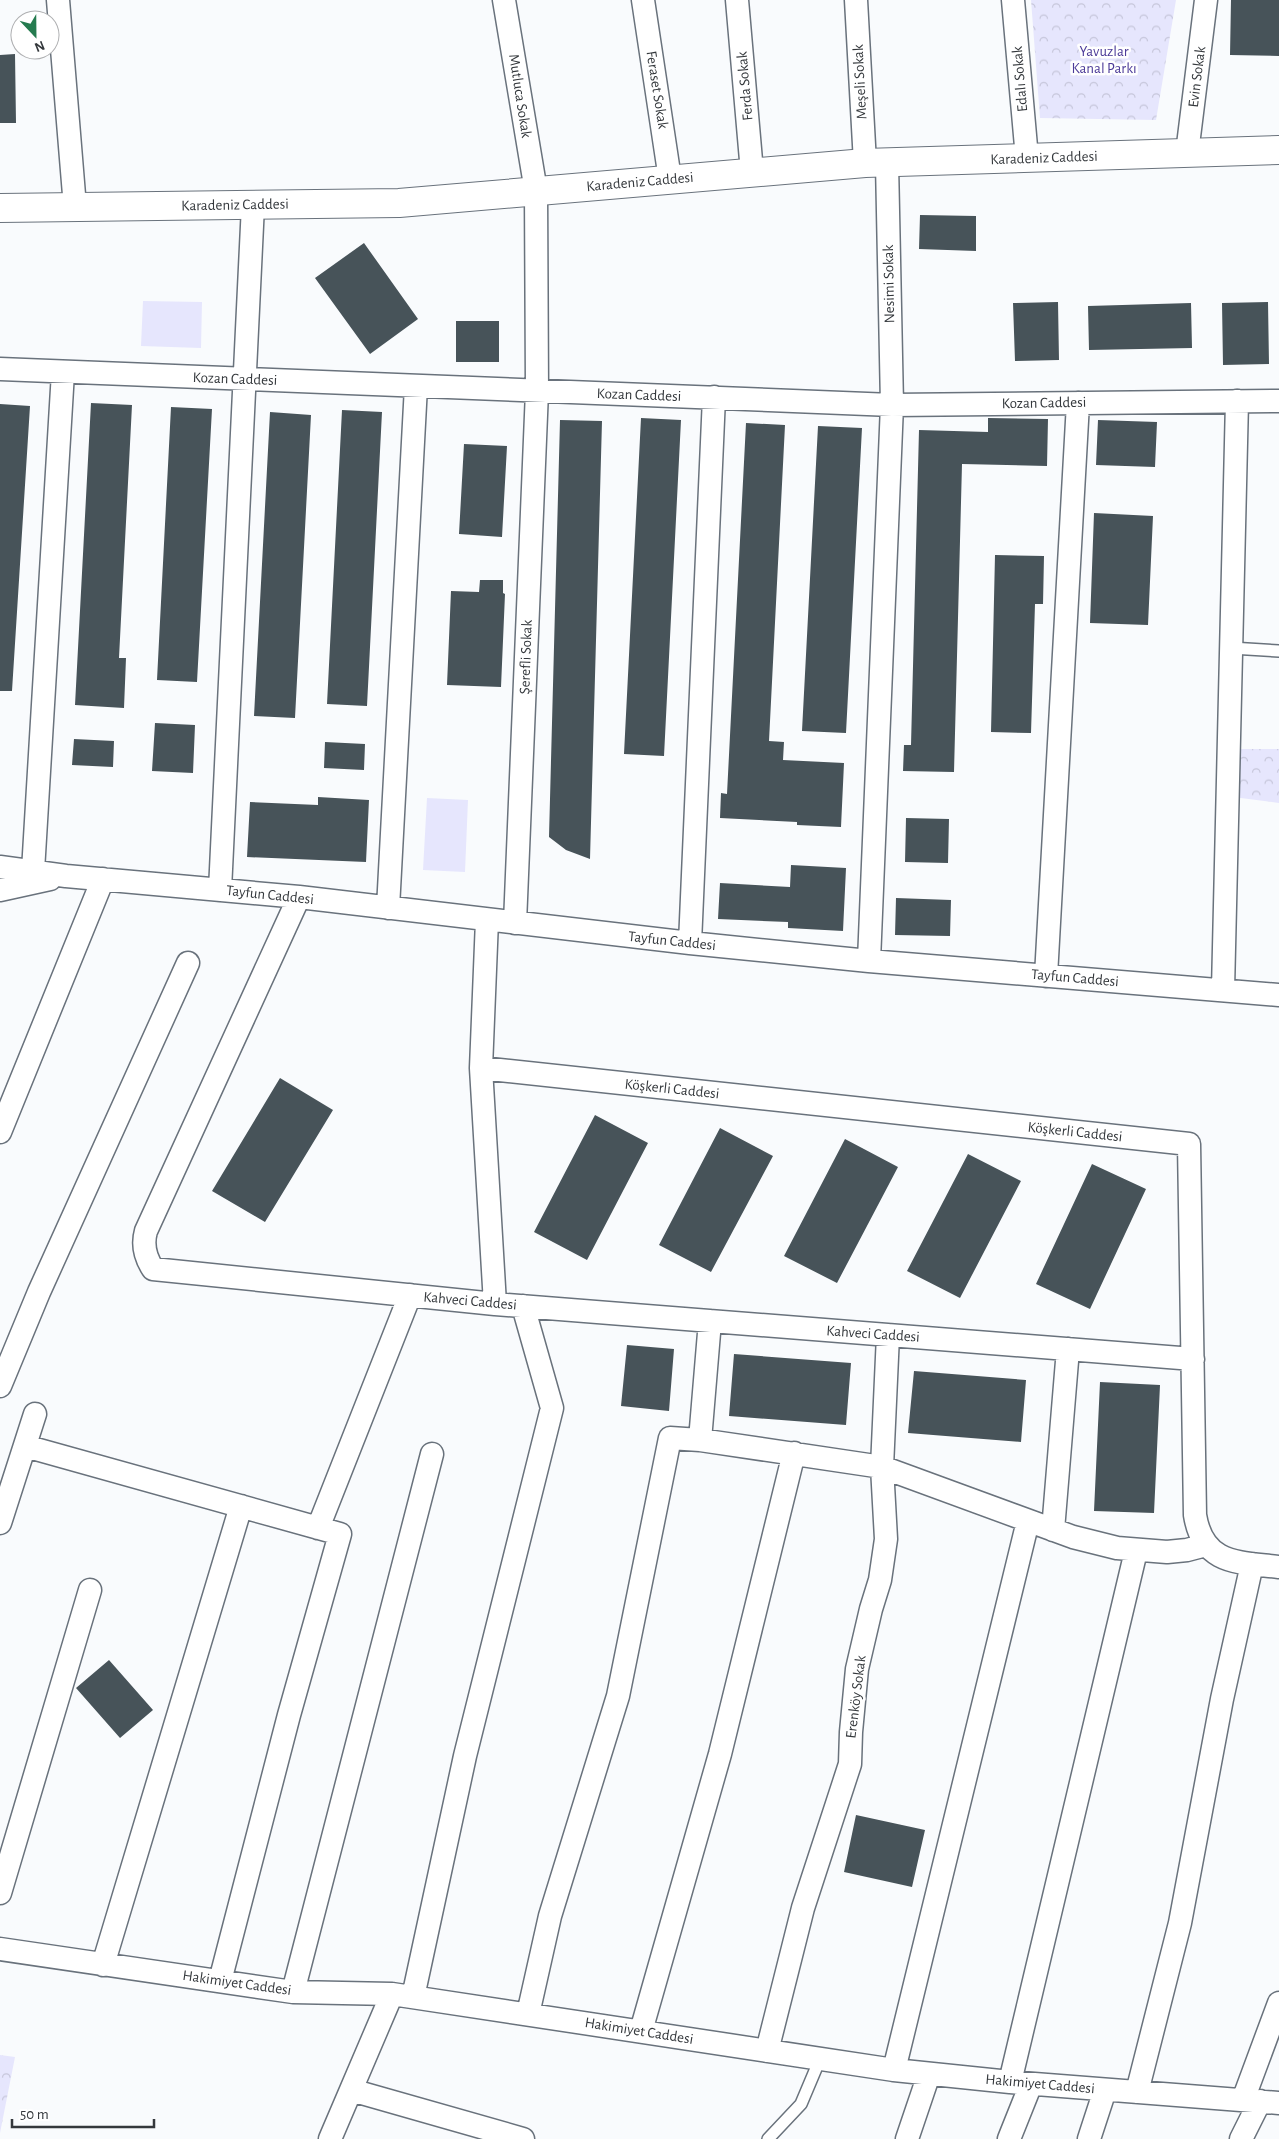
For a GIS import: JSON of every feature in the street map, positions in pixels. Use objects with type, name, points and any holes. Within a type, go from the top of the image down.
[{"type":"street","points":[[58,0],[75,207]]},
{"type":"street","name":"Mutluca Sokak","points":[[504,0],[536,191],[537,391]]},
{"type":"street","name":"Feraset Sokak","points":[[643,0],[670,179]]},
{"type":"street","name":"Ferda Sokak","points":[[737,0],[752,172]]},
{"type":"street","name":"Meşeli Sokak","points":[[856,0],[876,163]]},
{"type":"street","name":"Edalı Sokak","points":[[1013,0],[1027,158]]},
{"type":"street","name":"Evin Sokak","points":[[1187,153],[1206,0]]},
{"type":"street","name":"Karadeniz Caddesi","points":[[0,208],[399,203],[876,163],[1279,150]]},
{"type":"street","name":"Nesimi Sokak","points":[[868,961],[892,404],[876,163]]},
{"type":"street","points":[[220,890],[253,204]]},
{"type":"street","name":"Kozan Caddesi","points":[[0,369],[892,404],[1279,401]]},
{"type":"street","points":[[33,871],[63,372]]},
{"type":"street","points":[[388,908],[416,386]]},
{"type":"street","name":"Şerefli Sokak","points":[[515,923],[537,391]]},
{"type":"street","points":[[690,943],[714,398]]},
{"type":"street","points":[[1223,990],[1237,401]]},
{"type":"street","points":[[1046,976],[1078,403]]},
{"type":"street","points":[[0,867],[66,876]]},
{"type":"street","points":[[0,890],[66,876]]},
{"type":"street","name":"Tayfun Caddesi","points":[[66,876],[299,898],[690,943],[868,961],[1279,995]]},
{"type":"street","points":[[0,1132],[103,879]]},
{"type":"street","name":"Kahveci Caddesi","points":[[299,898],[146,1231],[144,1238],[145,1252],[153,1269],[495,1304],[1193,1359]]},
{"type":"street","points":[[487,920],[481,1068],[495,1304]]},
{"type":"street","points":[[0,1386],[39,1292],[188,963]]},
{"type":"street","name":"Köşkerli Caddesi","points":[[481,1068],[1189,1144],[1195,1516],[1200,1536],[1206,1545]]},
{"type":"street","points":[[318,1528],[410,1295]]},
{"type":"street","points":[[330,2139],[351,2090],[402,1995],[465,1756],[552,1408],[523,1306]]},
{"type":"street","points":[[700,1440],[710,1321]]},
{"type":"street","name":"Erenköy Sokak","points":[[767,2051],[803,1908],[850,1764],[852,1708],[857,1669],[880,1580],[884,1553],[886,1518],[882,1466],[888,1335]]},
{"type":"street","points":[[1053,1530],[1068,1349]]},
{"type":"street","points":[[0,1523],[35,1414]]},
{"type":"street","points":[[528,2014],[550,1916],[618,1696],[670,1438],[700,1440],[882,1466],[1028,1521],[1093,1543],[1136,1551],[1167,1552],[1187,1550],[1206,1545],[1220,1557],[1229,1561],[1279,1567]]},
{"type":"street","points":[[25,1446],[340,1534],[289,1715],[220,1982]]},
{"type":"street","points":[[641,2031],[720,1754],[794,1453]]},
{"type":"street","points":[[293,1992],[432,1454]]},
{"type":"street","points":[[103,1965],[241,1506]]},
{"type":"street","points":[[894,2070],[1028,1521]]},
{"type":"street","points":[[1009,2139],[1136,1551]]},
{"type":"street","points":[[1137,2092],[1180,1923],[1222,1699],[1252,1564]]},
{"type":"street","points":[[0,1893],[90,1590]]},
{"type":"street","name":"Hakimiyet Caddesi","points":[[0,1949],[293,1992],[402,1995],[894,2070],[1021,2083],[1261,2101]]},
{"type":"street","points":[[1241,2139],[1261,2101],[1279,2003]]},
{"type":"street","points":[[907,2139],[929,2074]]},
{"type":"street","points":[[351,2090],[523,2139]]},
{"type":"street","points":[[1089,2139],[1105,2090]]},
{"type":"lane","points":[[1231,648],[1279,651]]},
{"type":"lane","points":[[768,2139],[801,2104],[820,2059]]},
{"type":"green space","name":"Yavuzlar Kanal Parkı","points":[[1031,0],[1176,0],[1156,120],[1040,118]]},
{"type":"green space","points":[[143,301],[202,302],[201,348],[141,346]]},
{"type":"green space","points":[[1234,749],[1279,749],[1279,803],[1233,797]]},
{"type":"green space","points":[[427,798],[468,800],[465,872],[423,870]]},
{"type":"green space","points":[[0,2055],[15,2057],[0,2133]]},
{"type":"building","points":[[1231,0],[1279,0],[1279,56],[1230,55]]},
{"type":"building","points":[[10,54],[10,60],[15,60],[16,123],[0,123],[0,55]]},
{"type":"building","points":[[920,215],[976,216],[976,251],[919,249]]},
{"type":"building","points":[[364,243],[418,319],[370,354],[315,278]]},
{"type":"building","points":[[1058,302],[1059,360],[1015,361],[1013,303]]},
{"type":"building","points":[[1268,302],[1269,364],[1223,365],[1222,303]]},
{"type":"building","points":[[1191,303],[1192,348],[1089,350],[1088,306]]},
{"type":"building","points":[[456,321],[499,321],[499,362],[456,362]]},
{"type":"building","points":[[91,403],[132,405],[119,658],[126,658],[124,708],[75,705]]},
{"type":"building","points":[[0,404],[30,406],[12,691],[0,691]]},
{"type":"building","points":[[171,407],[212,409],[197,682],[157,680]]},
{"type":"building","points":[[342,410],[382,412],[367,706],[327,704]]},
{"type":"building","points":[[270,412],[311,415],[295,718],[254,716]]},
{"type":"building","points":[[641,418],[681,420],[664,756],[624,754]]},
{"type":"building","points":[[988,418],[1048,419],[1047,466],[962,464],[954,772],[903,771],[904,745],[911,745],[919,430],[988,432]]},
{"type":"building","points":[[560,420],[602,421],[590,859],[566,850],[549,837]]},
{"type":"building","points":[[1098,420],[1157,422],[1155,467],[1096,465]]},
{"type":"building","points":[[746,423],[785,425],[769,741],[784,742],[783,760],[844,763],[841,827],[797,825],[797,822],[720,818],[721,793],[727,794]]},
{"type":"building","points":[[818,426],[862,428],[846,733],[802,731]]},
{"type":"building","points":[[464,444],[507,446],[502,537],[459,534]]},
{"type":"building","points":[[1094,513],[1153,516],[1148,625],[1090,623]]},
{"type":"building","points":[[995,555],[1044,556],[1043,604],[1035,604],[1031,733],[991,732]]},
{"type":"building","points":[[480,580],[503,580],[503,593],[505,594],[501,687],[447,685],[451,591],[479,592]]},
{"type":"building","points":[[155,723],[195,725],[193,773],[152,771]]},
{"type":"building","points":[[74,739],[114,741],[113,767],[72,765]]},
{"type":"building","points":[[325,742],[365,744],[364,770],[324,768]]},
{"type":"building","points":[[318,797],[369,800],[366,862],[247,857],[250,802],[318,805]]},
{"type":"building","points":[[906,818],[949,819],[948,863],[905,862]]},
{"type":"building","points":[[791,865],[846,868],[843,931],[788,928],[788,922],[718,919],[720,883],[790,887]]},
{"type":"building","points":[[896,898],[951,900],[950,936],[895,935]]},
{"type":"building","points":[[280,1078],[333,1110],[265,1222],[212,1191]]},
{"type":"building","points":[[595,1115],[648,1143],[587,1260],[534,1232]]},
{"type":"building","points":[[720,1128],[773,1156],[711,1272],[659,1245]]},
{"type":"building","points":[[845,1139],[898,1167],[837,1283],[784,1256]]},
{"type":"building","points":[[968,1154],[1021,1181],[960,1298],[907,1271]]},
{"type":"building","points":[[1092,1164],[1146,1189],[1090,1309],[1036,1284]]},
{"type":"building","points":[[627,1345],[674,1349],[669,1411],[621,1406]]},
{"type":"building","points":[[734,1354],[851,1363],[846,1425],[729,1416]]},
{"type":"building","points":[[914,1371],[1026,1380],[1021,1442],[908,1433]]},
{"type":"building","points":[[1100,1382],[1160,1385],[1154,1513],[1094,1511]]},
{"type":"building","points":[[109,1660],[153,1710],[120,1738],[76,1688]]},
{"type":"building","points":[[856,1815],[925,1830],[912,1887],[844,1872]]}]
